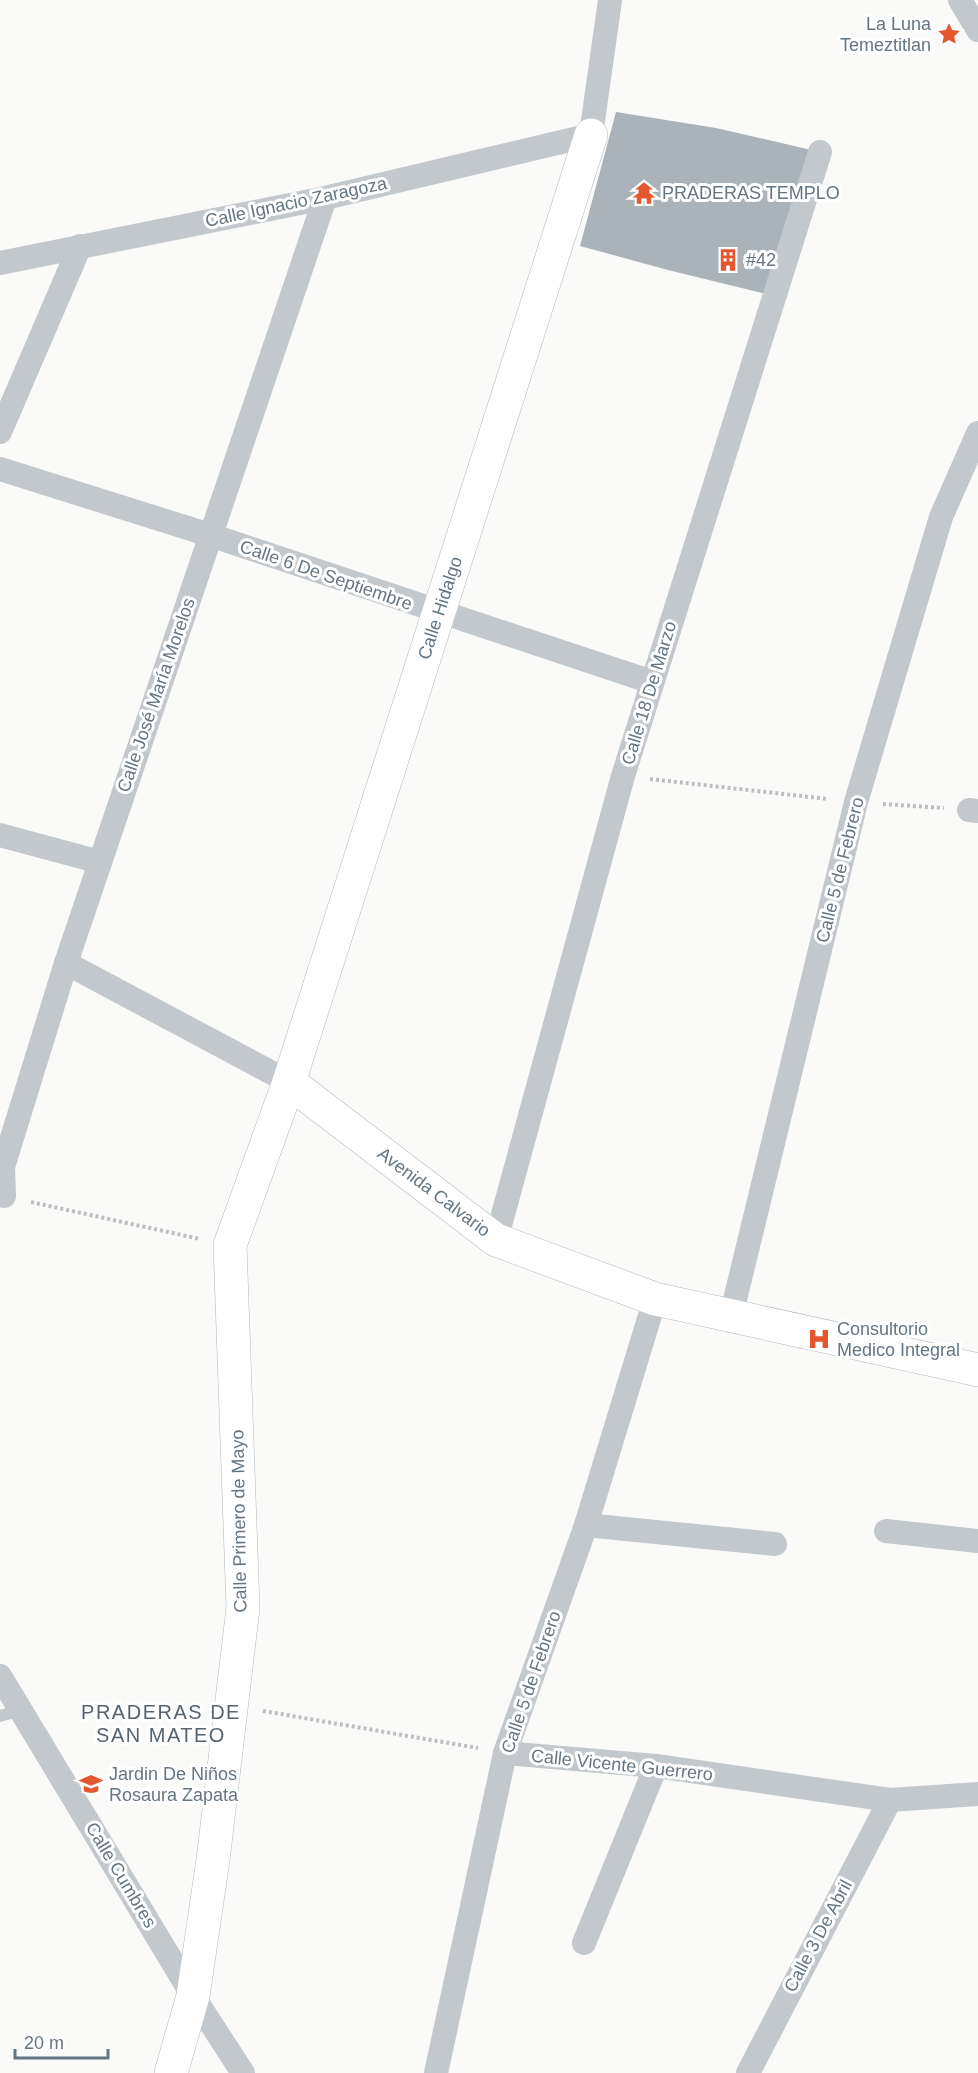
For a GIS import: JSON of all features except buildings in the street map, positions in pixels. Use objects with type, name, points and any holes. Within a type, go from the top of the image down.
[{"type":"street","points":[[591,135],[609,0]]},
{"type":"street","points":[[960,0],[978,30]]},
{"type":"street","name":"Calle Ignacio Zaragoza","points":[[0,263],[325,198],[591,135]]},
{"type":"street","name":"Calle Hidalgo","points":[[289,1082],[591,135]]},
{"type":"street","name":"Calle 18 De Marzo","points":[[496,1240],[622,776],[820,152]]},
{"type":"street","name":"Calle José María Morelos","points":[[4,1196],[3,1167],[66,963],[325,198]]},
{"type":"street","points":[[0,432],[80,246]]},
{"type":"street","name":"Calle 5 de Febrero","points":[[731,1316],[856,802],[941,517],[978,433]]},
{"type":"street","name":"Calle 6 De Septiembre","points":[[0,469],[210,535],[652,682]]},
{"type":"street","points":[[0,835],[100,862]]},
{"type":"street","name":"Avenida Calvario","points":[[66,963],[289,1082],[496,1240],[655,1299],[978,1370]]},
{"type":"street","name":"Calle Primero de Mayo","points":[[171,2073],[194,1996],[243,1608],[230,1245],[289,1082]]},
{"type":"street","name":"Calle 5 de Febrero","points":[[436,2073],[505,1753],[586,1524],[655,1299]]},
{"type":"street","points":[[586,1524],[775,1544]]},
{"type":"street","points":[[886,1531],[978,1541]]},
{"type":"street","name":"Calle Cumbres","points":[[0,1676],[11,1713],[243,2073]]},
{"type":"street","name":"Calle Vicente Guerrero","points":[[505,1753],[657,1766],[890,1800],[978,1794]]},
{"type":"street","points":[[584,1943],[657,1766]]},
{"type":"street","name":"Calle 3 De Abril","points":[[748,2073],[890,1800]]},
{"type":"path","points":[[622,776],[856,802],[974,810]]},
{"type":"path","points":[[4,1196],[230,1245]]},
{"type":"path","name":"Calle Vicente Guerrero","points":[[231,1706],[505,1753]]},
{"type":"place","name":"La Luna Temeztitlan","points":[[949,34]]},
{"type":"place","name":"PRADERAS TEMPLO","points":[[644,193]]},
{"type":"place","name":"#42","points":[[728,260]]},
{"type":"place","name":"Consultorio Medico Integral","points":[[819,1339]]},
{"type":"place","name":"Jardin De Niños Rosaura Zapata","points":[[91,1784]]},
{"type":"district","name":"PRADERAS DE SAN MATEO","points":[[161,1724]]}]
